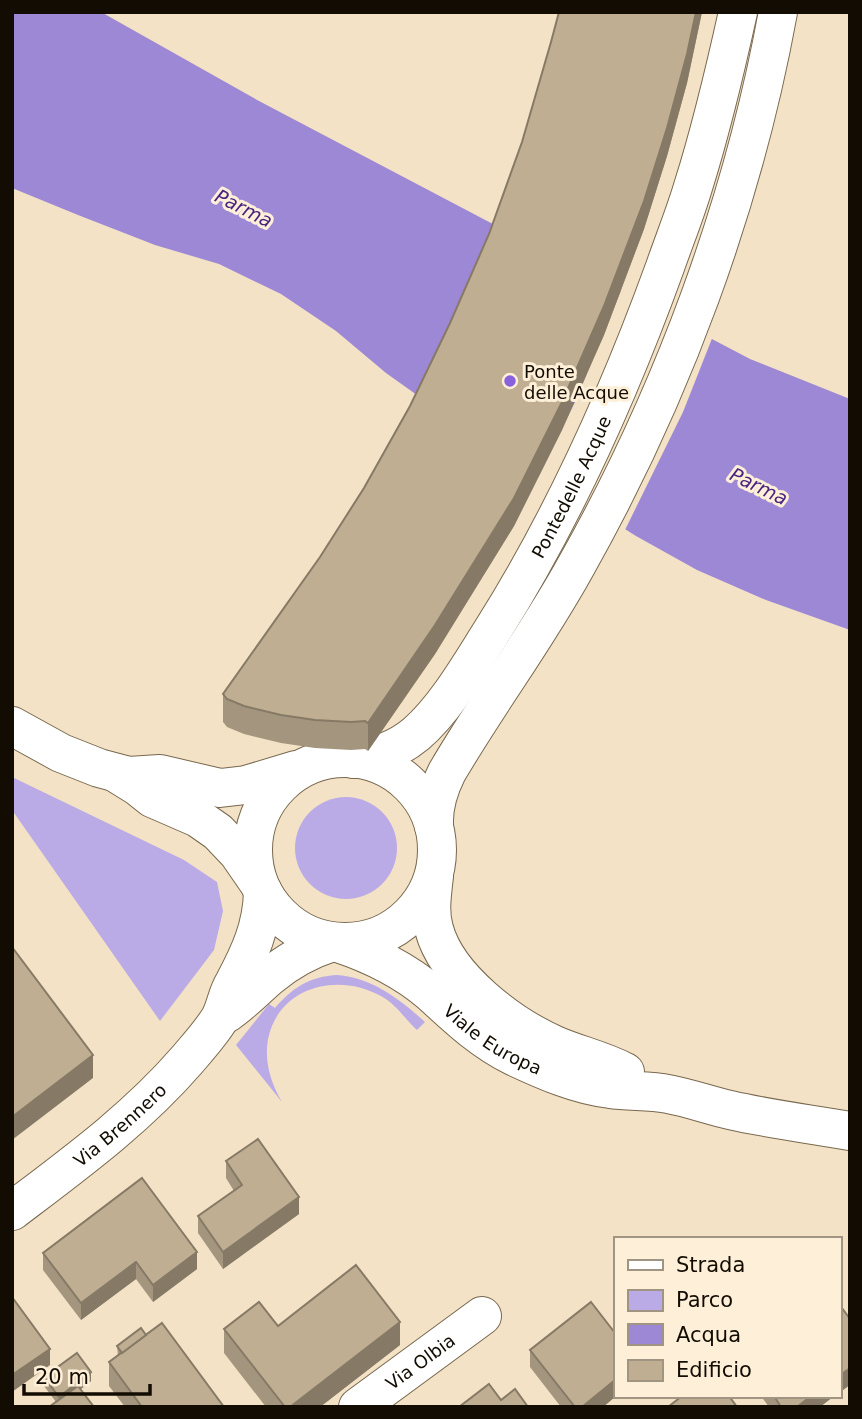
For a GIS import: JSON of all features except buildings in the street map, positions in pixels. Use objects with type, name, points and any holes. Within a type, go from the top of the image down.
[{"type":"street","name":"Pontedelle Acque","points":[[353,758],[365,758],[389,751],[416,734],[431,718],[506,609],[570,492],[614,397],[658,287],[709,131],[737,12]]},
{"type":"street","points":[[434,827],[437,794],[453,761],[575,568],[624,476],[654,409],[691,318],[725,219],[751,128],[778,12]]},
{"type":"street","points":[[12,726],[61,753],[116,773],[129,776],[160,775],[208,786],[232,787],[276,777],[325,761],[353,758],[375,764],[397,774],[410,785],[429,811],[437,843],[437,859],[428,891],[408,917],[382,935],[349,943],[317,938],[290,924],[280,915],[244,860],[218,832],[198,818],[152,798],[116,773]]},
{"type":"street","points":[[263,892],[255,866],[257,824],[269,799],[278,788],[288,778],[313,765]]},
{"type":"street","name":"Viale Europa","points":[[433,875],[431,915],[438,942],[457,970],[484,1000],[512,1022],[541,1038],[600,1060],[670,1094]]},
{"type":"street","name":"Via Brennero","points":[[12,1210],[105,1140],[136,1113],[173,1076],[216,1024],[254,943],[261,916],[263,892]]},
{"type":"street","name":"Via Brennero","points":[[216,1024],[271,975],[314,949],[332,942]]},
{"type":"street","name":"Viale Europa","points":[[332,942],[367,954],[397,969],[430,992],[477,1033],[512,1055],[536,1066],[594,1087],[670,1094],[741,1112],[850,1131]]},
{"type":"street","name":"Via Olbia","points":[[358,1407],[482,1315]]},
{"type":"green space","points":[[12,777],[184,860],[217,882],[223,911],[214,950],[160,1021],[12,810]]},
{"type":"green space","points":[[346,797],[365,801],[382,812],[393,829],[397,848],[393,867],[382,884],[365,895],[346,899],[327,895],[310,884],[299,867],[295,848],[299,829],[310,812],[327,801]]},
{"type":"green space","points":[[336,975],[373,985],[405,1005],[425,1022],[417,1030],[386,999],[347,985],[329,985],[297,996],[284,1007],[274,1021],[268,1039],[269,1072],[282,1102],[236,1045],[269,1004],[275,1008],[302,985],[317,978]]},
{"type":"water","name":"Parma","points":[[12,12],[101,12],[259,101],[750,359],[850,399],[850,630],[766,600],[697,570],[636,536],[452,420],[386,373],[336,331],[281,294],[219,264],[155,245],[12,188]]},
{"type":"pier","points":[[622,288],[713,336],[683,412],[624,532],[538,478],[577,398]]},
{"type":"place","name":"Ponte delle Acque","points":[[510,381]]}]
